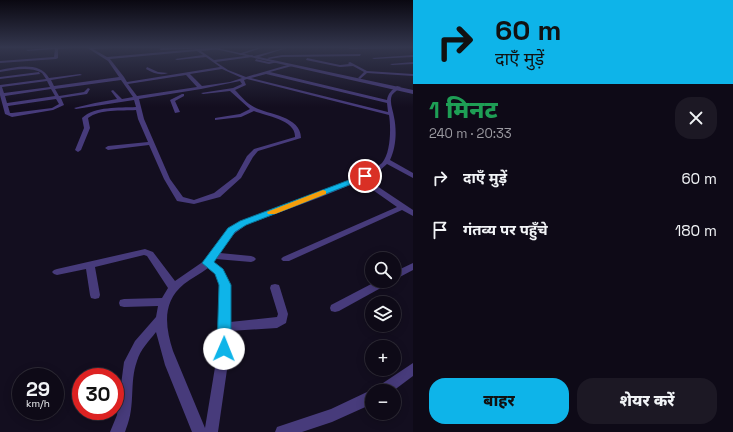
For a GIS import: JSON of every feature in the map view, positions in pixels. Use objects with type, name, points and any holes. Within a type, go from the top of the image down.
[{"type":"street","points":[[114,67],[126,82],[136,98],[138,108],[167,179],[180,200],[194,202],[206,200],[217,195],[237,181],[250,156],[256,150],[298,138],[299,135],[297,129],[287,121],[253,109],[231,89]]},
{"type":"street","points":[[76,108],[242,81],[284,67]]},
{"type":"street","points":[[301,67],[413,91]]},
{"type":"street","points":[[311,67],[398,88]]},
{"type":"street","points":[[358,67],[366,72],[413,75]]},
{"type":"street","points":[[0,71],[22,68],[37,69],[44,72],[48,79],[52,88],[62,105],[60,107],[18,115],[8,114],[0,87],[48,79],[80,75]]},
{"type":"street","points":[[147,68],[162,74],[198,71]]},
{"type":"street","points":[[126,82],[222,68],[248,79],[391,114]]},
{"type":"street","points":[[0,78],[44,72]]},
{"type":"street","points":[[360,78],[366,72]]},
{"type":"street","points":[[186,73],[201,88]]},
{"type":"street","points":[[266,73],[389,102]]},
{"type":"street","points":[[3,95],[52,88],[191,77]]},
{"type":"street","points":[[177,112],[172,102],[173,98],[176,96],[231,89],[244,84],[242,81]]},
{"type":"street","points":[[199,432],[169,356],[161,326],[166,302],[174,288],[211,259],[232,230],[243,223],[360,178],[376,170],[386,161],[391,144],[390,94],[398,88]]},
{"type":"street","points":[[6,105],[85,93],[88,89]]},
{"type":"street","points":[[91,105],[114,93],[121,101]]},
{"type":"street","points":[[78,150],[87,128],[85,118],[87,116],[97,112],[138,108]]},
{"type":"street","points":[[217,118],[241,115],[253,109]]},
{"type":"street","points":[[108,148],[152,143]]},
{"type":"street","points":[[386,161],[413,176]]},
{"type":"street","points":[[360,178],[413,214]]},
{"type":"street","points":[[286,259],[403,207]]},
{"type":"street","points":[[57,272],[145,252],[150,254],[174,288]]},
{"type":"street","points":[[211,259],[251,259]]},
{"type":"street","points":[[211,259],[225,285],[222,364],[211,432]]},
{"type":"street","points":[[90,265],[95,295]]},
{"type":"street","points":[[401,272],[413,266]]},
{"type":"street","points":[[224,327],[277,323],[282,320],[283,314],[276,288]]},
{"type":"street","points":[[335,308],[372,288]]},
{"type":"street","points":[[124,303],[166,302]]},
{"type":"street","points":[[117,432],[126,408],[130,362],[137,349],[162,318]]},
{"type":"street","points":[[392,384],[413,369]]},
{"type":"street","points":[[282,432],[332,415],[365,400]]},
{"type":"slow traffic","points":[[271,212],[323,192]]},
{"type":"route","points":[[224,349],[225,285],[219,272],[208,263],[218,251],[222,241],[232,230],[243,223],[365,176]]}]
